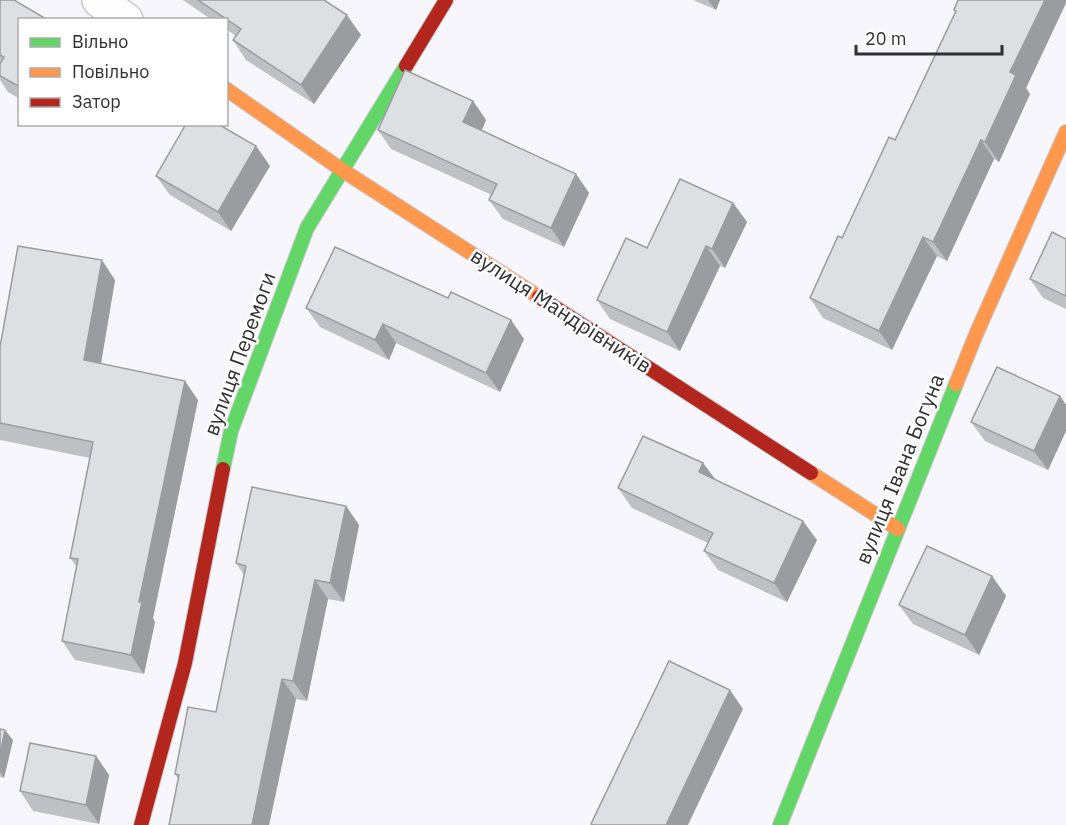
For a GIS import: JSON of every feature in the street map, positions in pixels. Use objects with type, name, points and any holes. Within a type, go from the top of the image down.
[{"type":"street","points":[[99,0],[123,18]]},
{"type":"street","name":"вулиця Перемоги","points":[[141,825],[185,663],[231,431],[307,228],[446,0]]},
{"type":"street","name":"вулиця Мандрівників","points":[[228,90],[342,170],[898,529]]},
{"type":"street","name":"вулиця Івана Богуна","points":[[780,825],[976,332],[1066,132]]},
{"type":"building","points":[[0,0],[14,0],[45,18],[18,18],[18,86],[0,76],[0,64],[4,57],[0,55]]},
{"type":"building","points":[[198,0],[324,0],[347,15],[301,85],[233,40],[241,29],[228,18]]},
{"type":"building","points":[[958,0],[1045,0],[1010,72],[1016,75],[985,142],[981,140],[933,242],[923,237],[879,331],[810,298],[838,236],[842,238],[889,137],[895,140],[956,11],[954,10]]},
{"type":"building","points":[[405,70],[473,101],[463,122],[576,174],[551,228],[489,200],[497,184],[378,130]]},
{"type":"building","points":[[185,126],[221,126],[256,146],[218,212],[156,176]]},
{"type":"building","points":[[680,179],[733,203],[712,249],[706,246],[667,332],[597,300],[626,238],[647,248]]},
{"type":"building","points":[[1052,232],[1066,239],[1066,296],[1030,279]]},
{"type":"building","points":[[18,246],[102,260],[84,360],[185,381],[139,602],[142,602],[131,655],[62,641],[78,559],[70,558],[93,442],[0,423],[0,347]]},
{"type":"building","points":[[335,247],[448,298],[451,292],[511,320],[486,373],[383,324],[375,340],[306,308]]},
{"type":"building","points":[[997,367],[1060,396],[1034,451],[971,422]]},
{"type":"building","points":[[643,436],[703,463],[699,472],[803,521],[774,583],[704,551],[713,533],[618,488]]},
{"type":"building","points":[[252,487],[346,506],[330,583],[315,580],[293,681],[282,679],[252,825],[169,825],[179,775],[175,774],[188,707],[216,712],[246,566],[236,563]]},
{"type":"building","points":[[927,546],[992,576],[965,635],[899,605]]},
{"type":"building","points":[[669,661],[730,690],[666,825],[593,825],[591,824]]},
{"type":"building","points":[[0,729],[5,730],[0,755]]},
{"type":"building","points":[[30,743],[96,756],[86,805],[20,791]]},
{"type":"traffic: fast","points":[[223,469],[231,431],[307,228],[406,66]]},
{"type":"traffic: fast","points":[[780,825],[956,384]]},
{"type":"traffic: slow","points":[[228,90],[342,170],[539,297]]},
{"type":"traffic: slow","points":[[956,384],[1066,132]]},
{"type":"traffic: slow","points":[[811,473],[898,529]]},
{"type":"traffic: jam","points":[[406,66],[446,0]]},
{"type":"traffic: jam","points":[[539,297],[811,473]]},
{"type":"traffic: jam","points":[[141,825],[185,663],[223,469]]}]
